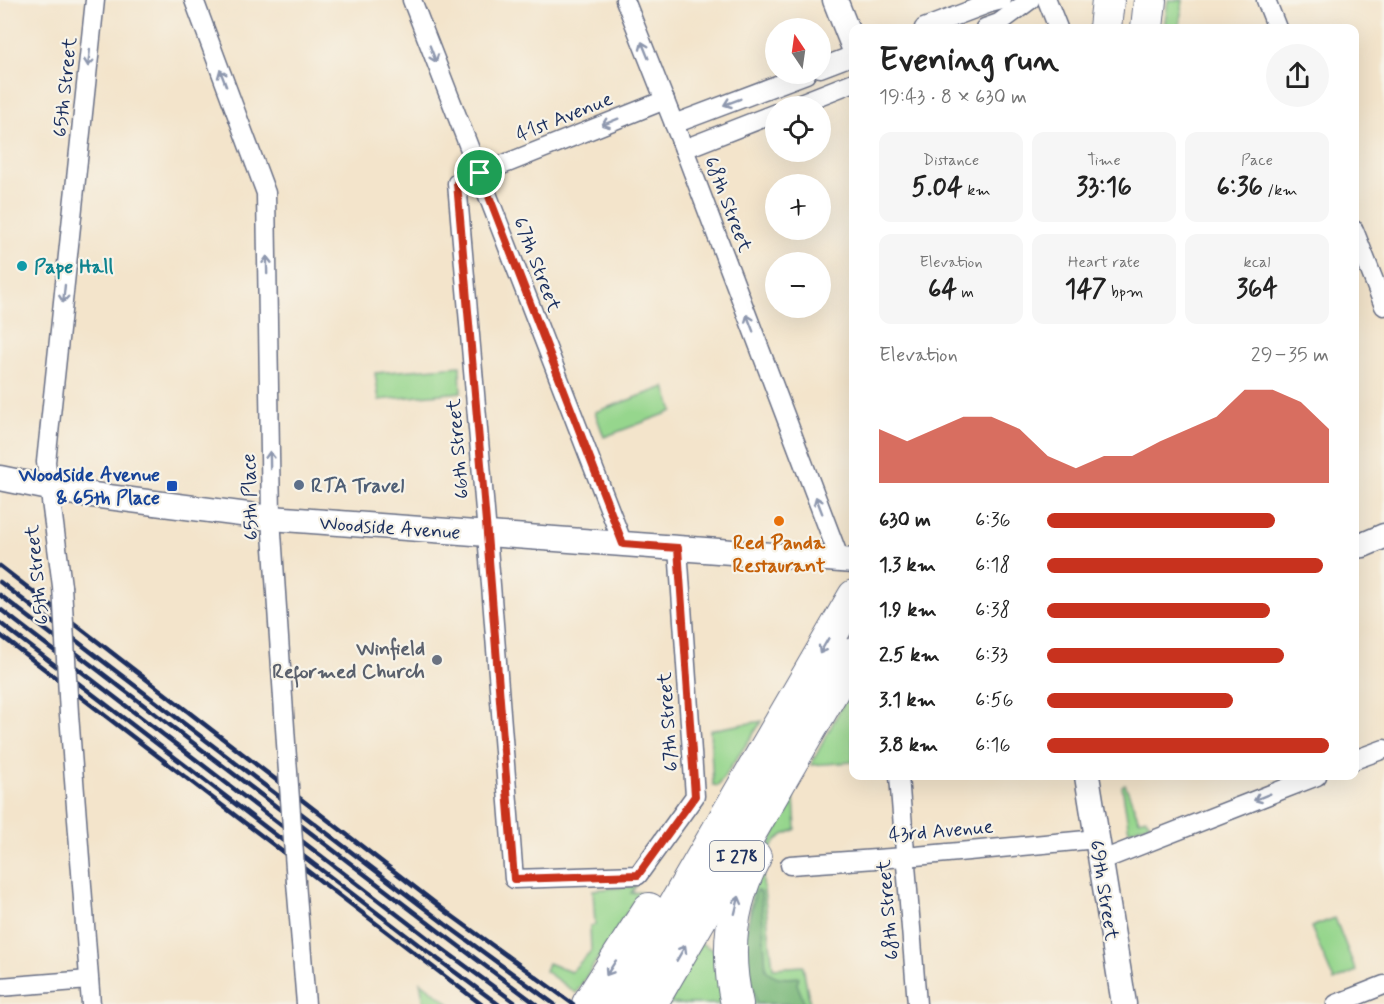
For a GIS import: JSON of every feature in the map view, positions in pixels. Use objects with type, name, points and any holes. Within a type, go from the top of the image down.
[{"type":"highway","points":[[1105,24],[1108,0]]},
{"type":"highway","points":[[1147,24],[1150,0]]},
{"type":"highway","name":"I 278","points":[[617,1004],[849,605]]},
{"type":"highway","name":"I 278","points":[[651,1004],[849,663]]},
{"type":"highway","points":[[737,1004],[730,967],[730,950],[737,902],[750,866],[792,793],[823,708]]},
{"type":"highway","points":[[588,1004],[683,857],[734,804]]},
{"type":"street","name":"65th Street","points":[[91,1004],[69,714],[62,586],[46,462],[95,0]]},
{"type":"street","name":"65th Place","points":[[194,0],[266,194],[270,518],[306,1004]]},
{"type":"street","name":"67th Street","points":[[412,0],[623,544]]},
{"type":"street","name":"68th Street","points":[[625,0],[847,560]]},
{"type":"street","points":[[835,0],[849,35]]},
{"type":"street","points":[[935,24],[1002,0]]},
{"type":"street","points":[[996,24],[1030,0]]},
{"type":"street","points":[[1047,0],[1056,24]]},
{"type":"street","points":[[1266,0],[1275,24]]},
{"type":"street","points":[[831,64],[849,57]]},
{"type":"street","points":[[674,124],[780,84]]},
{"type":"street","points":[[818,96],[849,84]]},
{"type":"street","name":"41st Avenue","points":[[480,173],[664,100]]},
{"type":"street","points":[[684,149],[765,117]]},
{"type":"street","name":"66th Street","points":[[480,173],[457,183],[514,879],[638,875]]},
{"type":"street","points":[[1359,243],[1384,306]]},
{"type":"street","name":"Woodside Avenue","points":[[0,478],[49,488],[270,518],[847,560]]},
{"type":"street","points":[[1359,545],[1384,536]]},
{"type":"street","name":"67th Street","points":[[638,875],[695,796],[678,548]]},
{"type":"street","points":[[1359,758],[1384,749]]},
{"type":"street","name":"68th Street","points":[[899,780],[917,1004]]},
{"type":"street","name":"69th Street","points":[[1088,780],[1124,1004]]},
{"type":"street","name":"43rd Avenue","points":[[790,865],[905,857],[1098,850],[1305,780]]},
{"type":"street","points":[[0,987],[89,980]]},
{"type":"street","points":[[1336,1004],[1384,985]]},
{"type":"green space","points":[[1168,0],[1183,0],[1180,24],[1165,24]]},
{"type":"green space","points":[[460,366],[461,392],[379,400],[375,373]]},
{"type":"green space","points":[[665,387],[673,411],[604,437],[595,412]]},
{"type":"green space","points":[[849,693],[849,762],[811,765]]},
{"type":"green space","points":[[762,721],[718,786],[713,785],[710,730]]},
{"type":"green space","points":[[1125,784],[1139,820],[1146,818],[1150,823],[1129,831],[1122,786]]},
{"type":"green space","points":[[794,798],[796,829],[773,844],[765,863],[763,882],[773,968],[803,966],[810,1004],[747,1004],[742,979],[754,872]]},
{"type":"green space","points":[[636,886],[631,893],[640,892],[576,993],[545,971],[548,963],[571,972],[591,951],[590,926],[595,925],[593,890]]},
{"type":"green space","points":[[756,890],[761,892],[766,970],[778,977],[799,977],[797,984],[805,1004],[757,1004],[743,942]]},
{"type":"green space","points":[[1335,918],[1356,971],[1334,981],[1311,927]]},
{"type":"green space","points":[[700,943],[721,954],[725,1004],[669,1004]]},
{"type":"green space","points":[[420,981],[450,1004],[424,1004]]},
{"type":"railway","points":[[0,566],[448,913],[573,1004]]},
{"type":"railway","points":[[0,582],[445,924],[554,1004]]},
{"type":"railway","points":[[0,595],[536,1004]]},
{"type":"railway","points":[[0,609],[517,1004]]},
{"type":"railway","points":[[0,623],[498,1004]]},
{"type":"railway","points":[[0,635],[481,1004]]},
{"type":"place","name":"Pape Hall","points":[[22,266]]},
{"type":"place","name":"RTA Travel","points":[[299,485]]},
{"type":"place","name":"Woodside Avenue & 65th Place","points":[[172,486]]},
{"type":"place","name":"Red Panda Restaurant","points":[[779,521]]},
{"type":"place","name":"Winfield Reformed Church","points":[[437,660]]},
{"type":"route","points":[[480,173],[623,544],[678,548],[695,796],[638,875],[514,879],[457,183],[480,173]]}]
